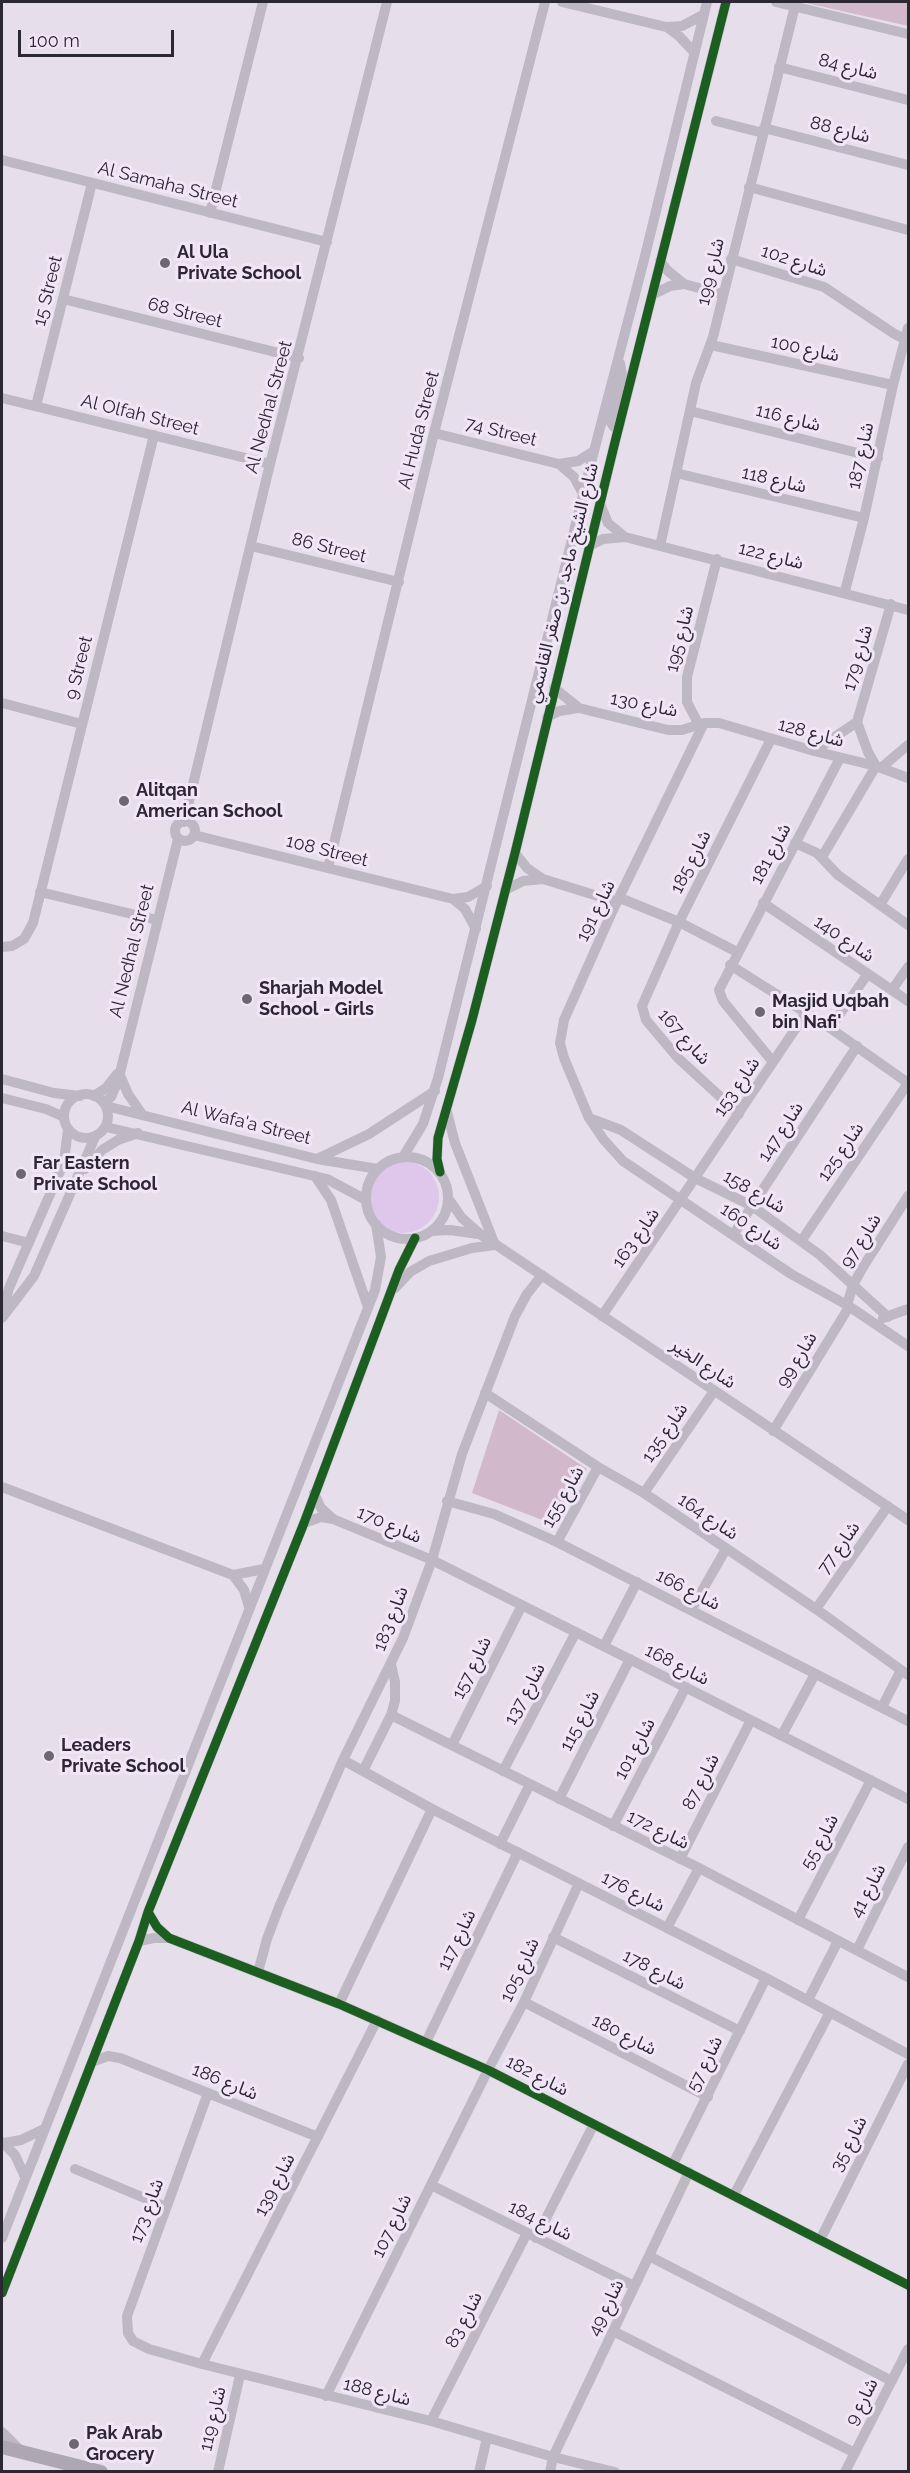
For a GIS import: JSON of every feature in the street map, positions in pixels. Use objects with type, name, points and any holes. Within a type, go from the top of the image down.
[{"type":"main road","points":[[2,2447],[101,2472]]},
{"type":"street","points":[[210,213],[264,2]]},
{"type":"street","name":"Al Nedhal Street","points":[[184,822],[270,464],[299,358],[387,2]]},
{"type":"street","name":"Al Huda Street","points":[[328,868],[434,433],[546,2]]},
{"type":"street","points":[[562,2],[666,27],[690,24],[703,15]]},
{"type":"street","name":"شارع الشيخ ماجد بن صقر القاسمي","points":[[403,1157],[423,1124],[435,1091],[707,2]]},
{"type":"street","points":[[725,5],[736,2]]},
{"type":"street","points":[[776,2],[909,34]]},
{"type":"street","name":"شارع الشيخ ماجد بن صقر القاسمي","points":[[440,1172],[436,1149],[515,853],[589,546],[725,5]]},
{"type":"street","name":"شارع 199","points":[[660,546],[702,363],[711,345],[795,6]]},
{"type":"street","points":[[666,27],[679,36],[694,52]]},
{"type":"street","name":"شارع 84","points":[[779,67],[909,100]]},
{"type":"street","name":"شارع 88","points":[[716,121],[764,130],[909,165]]},
{"type":"street","name":"Al Samaha Street","points":[[2,160],[327,242]]},
{"type":"street","name":"15 Street","points":[[36,406],[92,183]]},
{"type":"street","points":[[749,187],[909,230]]},
{"type":"street","name":"شارع 102","points":[[731,259],[824,287],[907,340]]},
{"type":"street","points":[[660,261],[668,272],[684,284],[722,294]]},
{"type":"street","points":[[652,296],[670,286],[684,284]]},
{"type":"street","name":"68 Street","points":[[63,299],[299,358]]},
{"type":"street","name":"شارع 187","points":[[844,591],[878,458],[892,385],[909,328]]},
{"type":"street","name":"شارع 100","points":[[711,345],[892,385]]},
{"type":"street","points":[[618,360],[622,375],[610,421],[612,426],[619,426]]},
{"type":"street","name":"Al Olfah Street","points":[[2,398],[270,464]]},
{"type":"street","name":"شارع 116","points":[[690,411],[878,458]]},
{"type":"street","name":"74 Street","points":[[434,433],[559,464]]},
{"type":"street","name":"9 Street","points":[[2,944],[17,944],[27,936],[33,923],[154,435]]},
{"type":"street","points":[[559,464],[578,461],[594,451]]},
{"type":"street","points":[[559,464],[574,477],[584,494]]},
{"type":"street","name":"شارع 118","points":[[676,473],[864,518]]},
{"type":"street","points":[[600,503],[608,523],[625,537]]},
{"type":"street","name":"شارع 122","points":[[589,546],[610,537],[625,537],[844,591],[909,610]]},
{"type":"street","name":"86 Street","points":[[251,546],[399,582]]},
{"type":"street","name":"شارع 195","points":[[701,724],[687,702],[687,677],[717,560]]},
{"type":"street","name":"شارع 179","points":[[857,722],[891,604]]},
{"type":"street","name":"شارع 130","points":[[554,688],[579,708]]},
{"type":"street","points":[[2,703],[82,724]]},
{"type":"street","name":"شارع 130","points":[[547,717],[559,711],[579,708],[668,730],[676,731],[701,724]]},
{"type":"street","points":[[814,751],[857,722],[868,752],[879,766]]},
{"type":"street","name":"شارع 128","points":[[701,724],[725,725],[840,758],[879,766],[909,778]]},
{"type":"street","name":"شارع 191","points":[[589,1118],[564,1058],[560,1043],[561,1032],[619,900],[701,724]]},
{"type":"street","name":"شارع 185","points":[[644,1000],[679,922],[771,739]]},
{"type":"street","points":[[822,857],[879,766],[909,745]]},
{"type":"street","name":"شارع 181","points":[[773,1062],[720,996],[721,983],[840,758]]},
{"type":"street","points":[[184,822],[193,825],[194,835],[187,841],[178,839],[175,830],[178,824],[184,822]]},
{"type":"street","name":"108 Street","points":[[194,835],[453,899]]},
{"type":"street","name":"Al Nedhal Street","points":[[105,1105],[116,1089],[178,839]]},
{"type":"street","points":[[795,843],[822,857],[838,875],[909,925]]},
{"type":"street","points":[[515,853],[527,868],[543,879],[619,900],[679,922],[737,952]]},
{"type":"street","points":[[880,905],[909,859]]},
{"type":"street","points":[[505,890],[523,881],[543,879]]},
{"type":"street","points":[[453,899],[468,897],[487,886]]},
{"type":"street","points":[[40,892],[157,920]]},
{"type":"street","points":[[453,899],[470,915],[476,929]]},
{"type":"street","name":"شارع 140","points":[[763,903],[867,975],[909,1001]]},
{"type":"street","points":[[730,965],[830,1028],[908,1083]]},
{"type":"street","points":[[892,990],[909,967]]},
{"type":"street","points":[[830,1028],[867,975]]},
{"type":"street","name":"شارع 167","points":[[644,1000],[642,1011],[644,1016],[678,1058],[739,1114]]},
{"type":"street","name":"شارع 153","points":[[695,1178],[806,1013]]},
{"type":"street","name":"شارع 147","points":[[733,1235],[857,1046]]},
{"type":"street","points":[[119,1071],[128,1094],[142,1114]]},
{"type":"street","name":"Al Nedhal Street","points":[[94,1096],[106,1088],[119,1071]]},
{"type":"street","points":[[2,1079],[54,1093],[94,1096],[105,1105],[108,1113],[106,1127],[95,1137],[34,1276],[2,1316]]},
{"type":"street","name":"شارع 125","points":[[802,1240],[908,1083]]},
{"type":"street","points":[[317,1159],[378,1129],[435,1091]]},
{"type":"street","points":[[2,1316],[9,1288],[64,1162],[68,1129],[64,1117],[67,1106],[80,1096]]},
{"type":"street","points":[[2,1098],[46,1109],[64,1117]]},
{"type":"street","name":"Al Wafa'a Street","points":[[105,1105],[317,1159],[378,1169]]},
{"type":"street","points":[[391,1292],[410,1272],[429,1261],[458,1251],[495,1245],[455,1143],[447,1112]]},
{"type":"street","name":"شارع 158","points":[[589,1118],[621,1130],[695,1178],[753,1206],[802,1240],[888,1317]]},
{"type":"street","name":"شارع 160","points":[[589,1118],[604,1140],[624,1161],[802,1281],[848,1306],[909,1346]]},
{"type":"street","name":"Al Wafa'a Street","points":[[106,1127],[315,1175],[339,1184],[366,1200]]},
{"type":"street","points":[[68,1129],[77,1137],[95,1137]]},
{"type":"street","points":[[78,1179],[88,1163],[102,1150],[118,1140],[138,1133]]},
{"type":"street","points":[[2,2238],[368,1307],[381,1268],[381,1245],[376,1224],[366,1200],[369,1183],[378,1169],[390,1161],[403,1157],[423,1160],[440,1172],[445,1180],[448,1198],[443,1217],[430,1231],[415,1238],[398,1237],[389,1234],[376,1224]]},
{"type":"street","points":[[315,1175],[331,1200],[368,1307]]},
{"type":"street","name":"شارع 163","points":[[602,1316],[695,1178]]},
{"type":"street","name":"شارع 97","points":[[848,1306],[853,1285],[867,1258],[909,1196]]},
{"type":"street","name":"شارع الخير","points":[[448,1198],[462,1218],[495,1245],[909,1520]]},
{"type":"street","points":[[430,1231],[480,1234]]},
{"type":"street","points":[[2,1236],[29,1243]]},
{"type":"street","points":[[2,2293],[139,1941],[148,1912],[304,1523],[403,1259],[415,1238]]},
{"type":"street","name":"شارع 183","points":[[258,1972],[272,1923],[343,1760],[391,1664],[432,1560],[447,1501],[485,1393],[520,1304],[542,1275]]},
{"type":"street","name":"شارع 99","points":[[773,1431],[848,1306]]},
{"type":"street","points":[[870,1321],[909,1310]]},
{"type":"street","points":[[892,1334],[908,1331]]},
{"type":"street","name":"شارع 135","points":[[644,1493],[714,1391]]},
{"type":"street","name":"شارع 164","points":[[485,1393],[598,1467],[644,1493],[905,1672]]},
{"type":"street","name":"شارع 155","points":[[557,1542],[598,1467]]},
{"type":"street","points":[[2,1486],[233,1575],[264,1569]]},
{"type":"street","name":"شارع 170","points":[[314,1493],[321,1508],[333,1520]]},
{"type":"street","name":"شارع 166","points":[[447,1501],[502,1517],[557,1542],[909,1722]]},
{"type":"street","name":"شارع 77","points":[[816,1609],[888,1506]]},
{"type":"street","name":"شارع 170","points":[[304,1523],[321,1517],[333,1520],[432,1560]]},
{"type":"street","points":[[691,1610],[726,1550]]},
{"type":"street","name":"شارع 168","points":[[432,1560],[909,1799]]},
{"type":"street","points":[[233,1575],[243,1590],[249,1607]]},
{"type":"street","points":[[604,1646],[637,1582]]},
{"type":"street","name":"شارع 157","points":[[452,1745],[522,1605]]},
{"type":"street","name":"شارع 137","points":[[503,1771],[576,1632]]},
{"type":"street","name":"شارع 115","points":[[559,1798],[630,1659]]},
{"type":"street","points":[[363,1771],[391,1715],[395,1692],[391,1664]]},
{"type":"street","points":[[882,1707],[905,1672]]},
{"type":"street","points":[[782,1736],[815,1674]]},
{"type":"street","name":"شارع 101","points":[[613,1826],[686,1687]]},
{"type":"street","name":"شارع 172","points":[[391,1715],[699,1868],[909,1977]]},
{"type":"street","name":"شارع 87","points":[[680,1859],[752,1720]]},
{"type":"street","name":"شارع 176","points":[[343,1760],[432,1809],[766,1978],[909,2054]]},
{"type":"street","name":"شارع 55","points":[[798,1920],[871,1780]]},
{"type":"street","points":[[500,1844],[530,1784]]},
{"type":"street","points":[[339,2004],[432,1809]]},
{"type":"street","name":"شارع 41","points":[[857,1950],[909,1847]]},
{"type":"street","name":"شارع 117","points":[[426,2042],[518,1852]]},
{"type":"street","points":[[667,1928],[699,1868]]},
{"type":"street","name":"شارع 105","points":[[488,2070],[524,2002],[579,1882]]},
{"type":"street","name":"شارع 182","points":[[148,1912],[157,1927],[169,1938]]},
{"type":"street","name":"شارع 178","points":[[553,1937],[740,2031]]},
{"type":"street","name":"شارع 182","points":[[139,1941],[169,1938],[377,2020],[488,2070],[909,2285]]},
{"type":"street","points":[[808,2000],[838,1941]]},
{"type":"street","name":"شارع 57","points":[[673,2164],[766,1978]]},
{"type":"street","name":"شارع 180","points":[[524,2002],[708,2097]]},
{"type":"street","points":[[734,2195],[830,2012]]},
{"type":"street","name":"شارع 139","points":[[202,2364],[377,2020]]},
{"type":"street","points":[[103,2032],[110,2047],[120,2058]]},
{"type":"street","name":"شارع 186","points":[[92,2062],[108,2056],[120,2058],[318,2137]]},
{"type":"street","name":"شارع 35","points":[[820,2240],[909,2064]]},
{"type":"street","name":"شارع 107","points":[[326,2396],[488,2070]]},
{"type":"street","name":"شارع 173","points":[[133,2341],[128,2332],[127,2316],[208,2093]]},
{"type":"street","name":"شارع 83","points":[[431,2421],[594,2124]]},
{"type":"street","points":[[3,2142],[21,2140],[44,2129]]},
{"type":"street","points":[[3,2142],[15,2155],[25,2177]]},
{"type":"street","points":[[75,2169],[166,2207]]},
{"type":"street","name":"شارع 49","points":[[550,2472],[553,2457],[689,2172]]},
{"type":"street","name":"شارع 184","points":[[431,2185],[634,2286]]},
{"type":"street","points":[[649,2256],[892,2381]]},
{"type":"street","points":[[613,2331],[855,2453]]},
{"type":"street","name":"شارع 188","points":[[133,2341],[149,2349],[240,2375],[431,2421],[553,2457],[615,2472]]},
{"type":"street","name":"شارع 9","points":[[845,2472],[909,2349]]},
{"type":"street","name":"شارع 119","points":[[218,2472],[240,2375]]},
{"type":"street","points":[[2,2432],[22,2452]]},
{"type":"street","points":[[479,2472],[487,2438]]},
{"type":"shaded area","points":[[802,2],[908,2],[908,26]]},
{"type":"shaded area","points":[[499,1410],[587,1469],[550,1523],[472,1493]]},
{"type":"sand","points":[[403,1161],[423,1167],[433,1177],[439,1197],[433,1217],[423,1227],[403,1233],[383,1227],[373,1217],[367,1197],[373,1177],[383,1167]]},
{"type":"cycle path","points":[[440,1172],[437,1159],[438,1138],[472,1020],[515,853],[614,446],[726,2]]},
{"type":"cycle path","points":[[2,2293],[139,1941],[148,1912],[304,1523],[399,1270],[415,1238]]},
{"type":"cycle path","points":[[148,1912],[157,1927],[169,1938],[339,2004],[488,2070],[908,2285]]},
{"type":"place","name":"Al Ula Private School","points":[[165,263]]},
{"type":"place","name":"Alitqan American School","points":[[124,801]]},
{"type":"place","name":"Sharjah Model School - Girls","points":[[247,999]]},
{"type":"place","name":"Masjid Uqbah bin Nafi'","points":[[760,1012]]},
{"type":"place","name":"Far Eastern Private School","points":[[21,1174]]},
{"type":"place","name":"Leaders Private School","points":[[49,1756]]},
{"type":"place","name":"Pak Arab Grocery","points":[[74,2444]]}]
